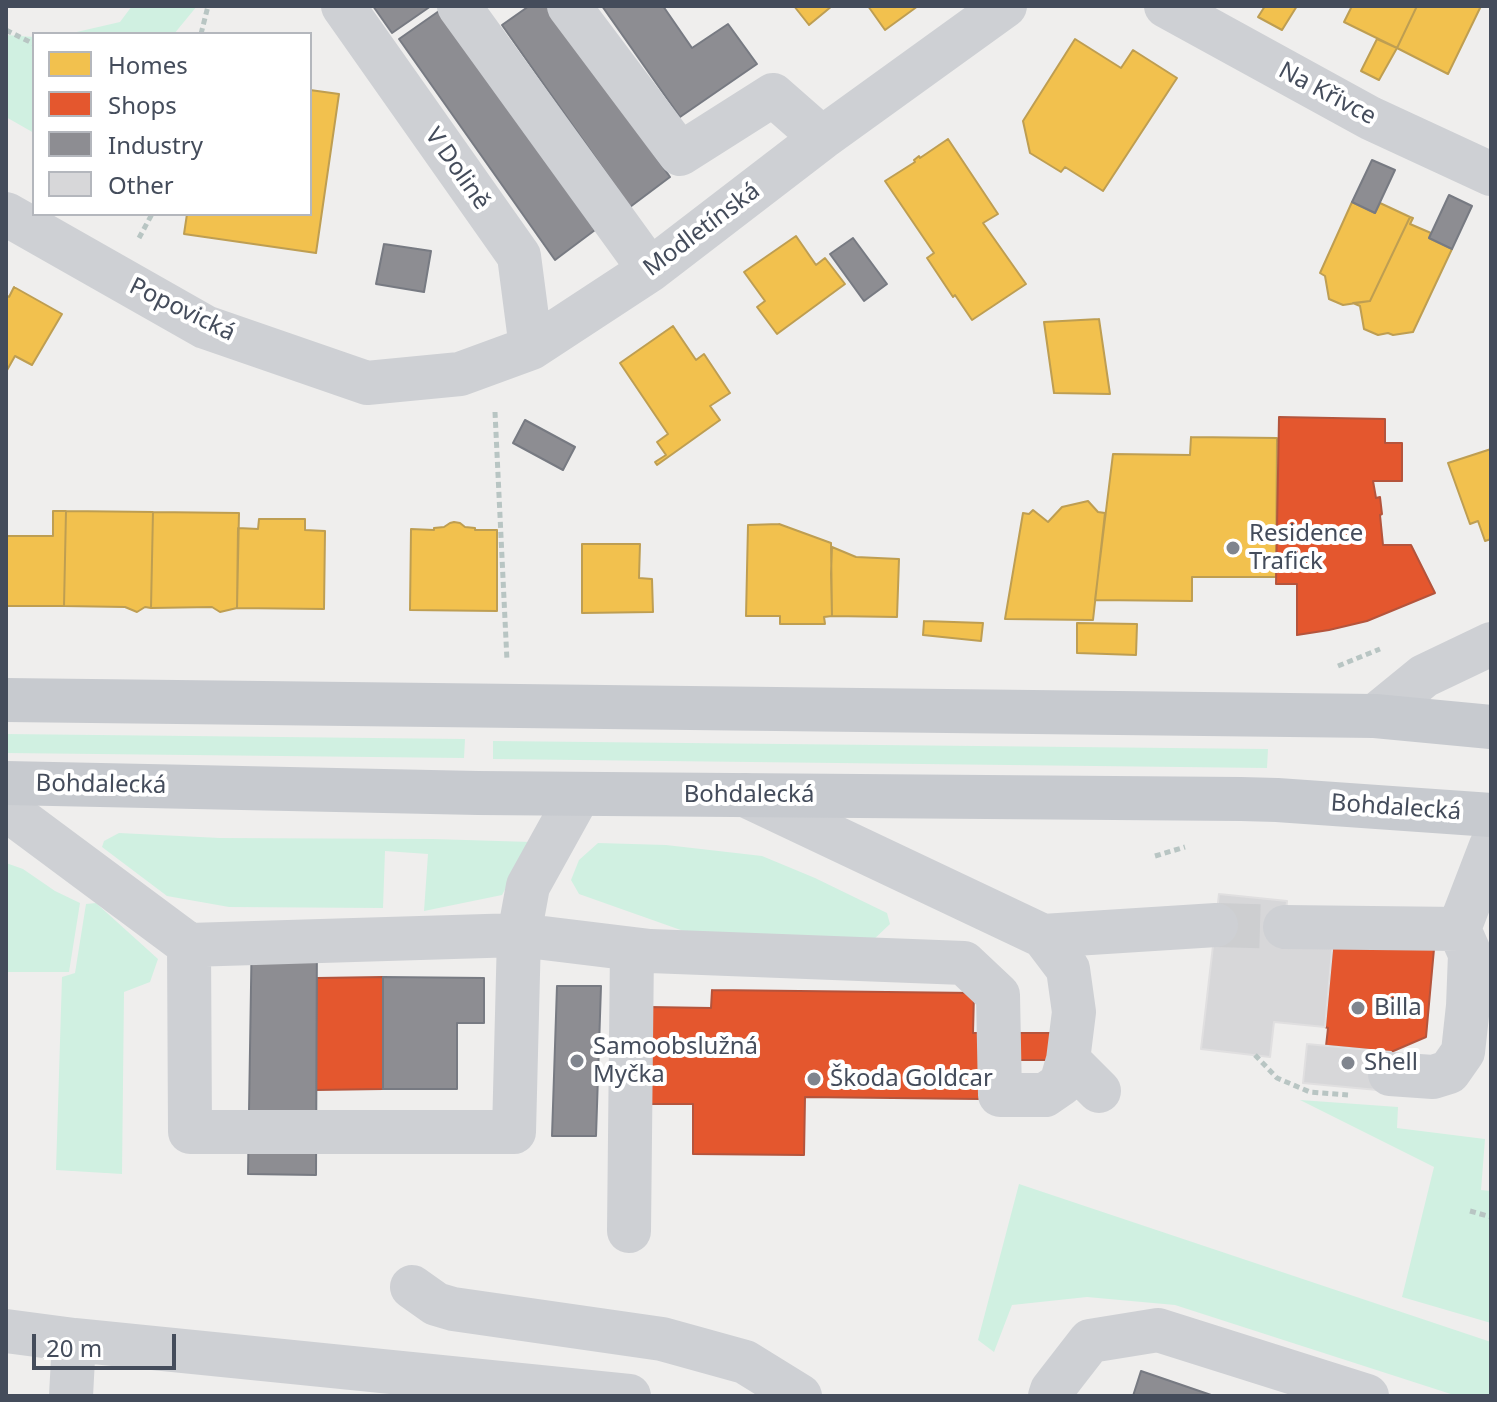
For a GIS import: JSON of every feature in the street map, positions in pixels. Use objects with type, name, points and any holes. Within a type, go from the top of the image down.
[{"type":"main road","points":[[6,700],[1375,716],[1491,727]]},
{"type":"main road","name":"Bohdalecká","points":[[6,783],[579,794],[1277,800],[1491,815]]},
{"type":"street","name":"V Dolině","points":[[343,6],[519,256],[512,355]]},
{"type":"street","points":[[459,6],[650,270]]},
{"type":"street","points":[[569,6],[680,154],[773,95],[822,138]]},
{"type":"street","name":"Modletínská","points":[[367,383],[460,374],[512,355],[650,270],[822,138],[1005,6]]},
{"type":"street","name":"Na Křivce","points":[[1166,6],[1370,118],[1491,174]]},
{"type":"street","name":"Popovická","points":[[6,214],[205,327],[367,383]]},
{"type":"street","points":[[1375,716],[1424,676],[1491,644]]},
{"type":"street","points":[[189,945],[190,1132],[514,1132],[519,935],[528,886],[579,794]]},
{"type":"street","points":[[6,809],[189,945],[519,935],[650,951],[964,963],[998,995],[1000,1095],[1045,1095],[1061,1084],[1068,1060],[1074,1012],[1068,969],[1043,936],[745,795]]},
{"type":"street","points":[[1390,1074],[1433,1077],[1449,1072],[1463,1052],[1470,954],[1459,929],[1491,846]]},
{"type":"street","points":[[1043,936],[1216,925]]},
{"type":"street","points":[[1285,927],[1459,929]]},
{"type":"street","points":[[629,1231],[632,949]]},
{"type":"street","points":[[1068,1060],[1099,1091]]},
{"type":"street","points":[[412,1287],[436,1304],[453,1309],[662,1339],[745,1362],[800,1396]]},
{"type":"street","points":[[1050,1396],[1090,1341],[1158,1330],[1367,1396]]},
{"type":"street","points":[[6,1331],[629,1396]]},
{"type":"street","points":[[71,1396],[74,1340]]},
{"type":"path","points":[[202,32],[208,6]]},
{"type":"path","points":[[6,30],[32,43]]},
{"type":"path","points":[[134,246],[151,216]]},
{"type":"path","points":[[507,666],[512,355]]},
{"type":"path","points":[[1470,1211],[1491,1217]]},
{"type":"green space","points":[[132,6],[197,6],[176,32],[77,32],[120,22]]},
{"type":"green space","points":[[6,35],[32,37],[32,132],[6,117]]},
{"type":"green space","points":[[6,734],[465,739],[464,758],[6,753]]},
{"type":"green space","points":[[493,741],[1268,749],[1267,768],[493,759]]},
{"type":"green space","points":[[119,833],[220,838],[531,842],[502,895],[424,911],[428,854],[385,851],[383,908],[229,907],[167,896],[102,847],[104,841]]},
{"type":"green space","points":[[598,843],[666,845],[762,856],[887,913],[890,924],[870,943],[692,934],[579,894],[571,880],[579,860]]},
{"type":"green space","points":[[6,863],[23,869],[55,891],[80,903],[69,972],[6,972]]},
{"type":"green space","points":[[96,903],[158,959],[150,982],[124,992],[122,1174],[56,1170],[62,977],[75,973],[86,904]]},
{"type":"green space","points":[[1300,1100],[1398,1107],[1397,1128],[1485,1139],[1481,1190],[1491,1191],[1491,1323],[1402,1297],[1434,1167]]},
{"type":"green space","points":[[1019,1184],[1491,1342],[1491,1396],[1457,1396],[1175,1305],[1087,1297],[1012,1305],[994,1352],[978,1340]]},
{"type":"building: Homes","points":[[794,6],[832,6],[809,25]]},
{"type":"building: Homes","points":[[868,6],[918,6],[885,30]]},
{"type":"building: Homes","points":[[1265,6],[1297,6],[1282,30],[1258,17]]},
{"type":"building: Homes","points":[[1352,6],[1417,6],[1397,48],[1344,22]]},
{"type":"building: Homes","points":[[1417,6],[1481,6],[1448,74],[1397,48]]},
{"type":"building: Homes","points":[[1075,39],[1121,68],[1133,50],[1177,78],[1103,191],[1065,167],[1061,172],[1030,153],[1023,121]]},
{"type":"building: Homes","points":[[1377,39],[1397,48],[1379,80],[1361,71]]},
{"type":"building: Homes","points":[[312,90],[339,94],[316,253],[184,234],[187,216],[312,216]]},
{"type":"building: Homes","points":[[948,139],[998,214],[983,223],[1026,284],[972,320],[927,258],[934,253],[885,181]]},
{"type":"building: Homes","points":[[1352,202],[1375,213],[1380,203],[1410,217],[1370,301],[1343,305],[1329,299],[1325,276],[1320,273]]},
{"type":"building: Homes","points":[[1410,217],[1413,218],[1410,224],[1431,233],[1429,238],[1452,249],[1413,332],[1378,335],[1364,329],[1360,306],[1353,303],[1370,301]]},
{"type":"building: Homes","points":[[796,236],[816,265],[825,258],[845,284],[777,334],[757,307],[765,301],[744,272]]},
{"type":"building: Homes","points":[[14,287],[62,314],[32,365],[15,356],[6,372],[6,295],[9,297]]},
{"type":"building: Homes","points":[[1099,319],[1110,394],[1054,393],[1044,322]]},
{"type":"building: Homes","points":[[673,326],[696,360],[704,354],[730,393],[710,406],[720,420],[657,465],[655,462],[666,455],[657,442],[668,434],[620,363]]},
{"type":"building: Homes","points":[[1191,437],[1277,438],[1276,577],[1192,577],[1192,601],[1095,600],[1113,454],[1190,455]]},
{"type":"building: Homes","points":[[1491,449],[1491,539],[1485,541],[1478,521],[1470,524],[1448,463]]},
{"type":"building: Homes","points":[[1088,501],[1098,512],[1105,513],[1093,620],[1005,619],[1023,513],[1029,514],[1033,510],[1048,522],[1062,507]]},
{"type":"building: Homes","points":[[53,511],[66,511],[64,606],[6,606],[6,536],[53,536]]},
{"type":"building: Homes","points":[[66,511],[153,512],[151,608],[145,607],[137,612],[125,607],[64,606]]},
{"type":"building: Homes","points":[[153,512],[239,513],[237,608],[220,612],[212,607],[151,608]]},
{"type":"building: Homes","points":[[259,519],[305,519],[305,530],[325,531],[324,609],[237,608],[238,528],[258,529]]},
{"type":"building: Homes","points":[[454,522],[475,530],[497,530],[497,611],[410,610],[411,529],[434,530]]},
{"type":"building: Homes","points":[[779,524],[831,543],[832,616],[824,617],[825,624],[780,624],[780,616],[746,616],[748,525]]},
{"type":"building: Homes","points":[[582,544],[640,544],[639,578],[652,579],[653,612],[582,613]]},
{"type":"building: Homes","points":[[832,547],[856,557],[899,559],[897,617],[832,616]]},
{"type":"building: Homes","points":[[924,621],[983,623],[981,641],[923,635]]},
{"type":"building: Homes","points":[[1077,623],[1137,624],[1136,655],[1077,653]]},
{"type":"building: Shops","points":[[1279,417],[1385,419],[1385,443],[1402,443],[1402,481],[1373,481],[1376,498],[1380,497],[1383,545],[1411,545],[1435,593],[1367,621],[1297,635],[1297,584],[1276,584]]},
{"type":"building: Shops","points":[[1333,940],[1434,949],[1426,1037],[1391,1052],[1326,1046]]},
{"type":"building: Shops","points":[[383,977],[383,1089],[315,1090],[317,978]]},
{"type":"building: Shops","name":"Škoda Goldcar","points":[[712,990],[974,993],[973,1033],[1052,1033],[1052,1060],[980,1060],[980,1099],[805,1097],[804,1155],[693,1154],[693,1104],[647,1104],[649,1007],[711,1008]]},
{"type":"building: Industry","points":[[373,6],[431,6],[392,33]]},
{"type":"building: Industry","points":[[529,6],[550,6],[670,177],[630,207],[502,25]]},
{"type":"building: Industry","points":[[602,6],[663,6],[692,48],[728,24],[757,64],[680,117]]},
{"type":"building: Industry","points":[[439,11],[595,230],[555,260],[399,39]]},
{"type":"building: Industry","points":[[1372,160],[1395,170],[1375,213],[1352,202]]},
{"type":"building: Industry","points":[[1449,195],[1472,206],[1452,249],[1429,238]]},
{"type":"building: Industry","points":[[853,238],[887,284],[864,301],[830,254]]},
{"type":"building: Industry","points":[[384,244],[431,251],[424,292],[376,284]]},
{"type":"building: Industry","points":[[525,420],[575,447],[563,470],[513,443]]},
{"type":"building: Industry","points":[[252,925],[317,925],[316,1175],[248,1174]]},
{"type":"building: Industry","points":[[383,977],[484,978],[484,1023],[457,1023],[457,1089],[383,1089]]},
{"type":"building: Industry","name":"Samoobslužná Myčka","points":[[557,986],[601,986],[596,1136],[552,1136]]},
{"type":"building: Industry","points":[[1141,1371],[1214,1396],[1133,1396]]},
{"type":"building: Other","points":[[1219,894],[1287,901],[1284,936],[1333,940],[1325,1027],[1274,1022],[1270,1057],[1201,1049]]},
{"type":"building: Other","name":"Shell","points":[[1307,1044],[1391,1052],[1388,1091],[1303,1083]]},
{"type":"tunnel","points":[[1216,925],[1285,927]]},
{"type":"place","name":"Residence Trafick","points":[[1233,548]]},
{"type":"place","name":"Billa","points":[[1358,1008]]},
{"type":"place","name":"Samoobslužná Myčka","points":[[577,1061]]},
{"type":"place","name":"Shell","points":[[1348,1063]]},
{"type":"place","name":"Škoda Goldcar","points":[[814,1079]]}]
